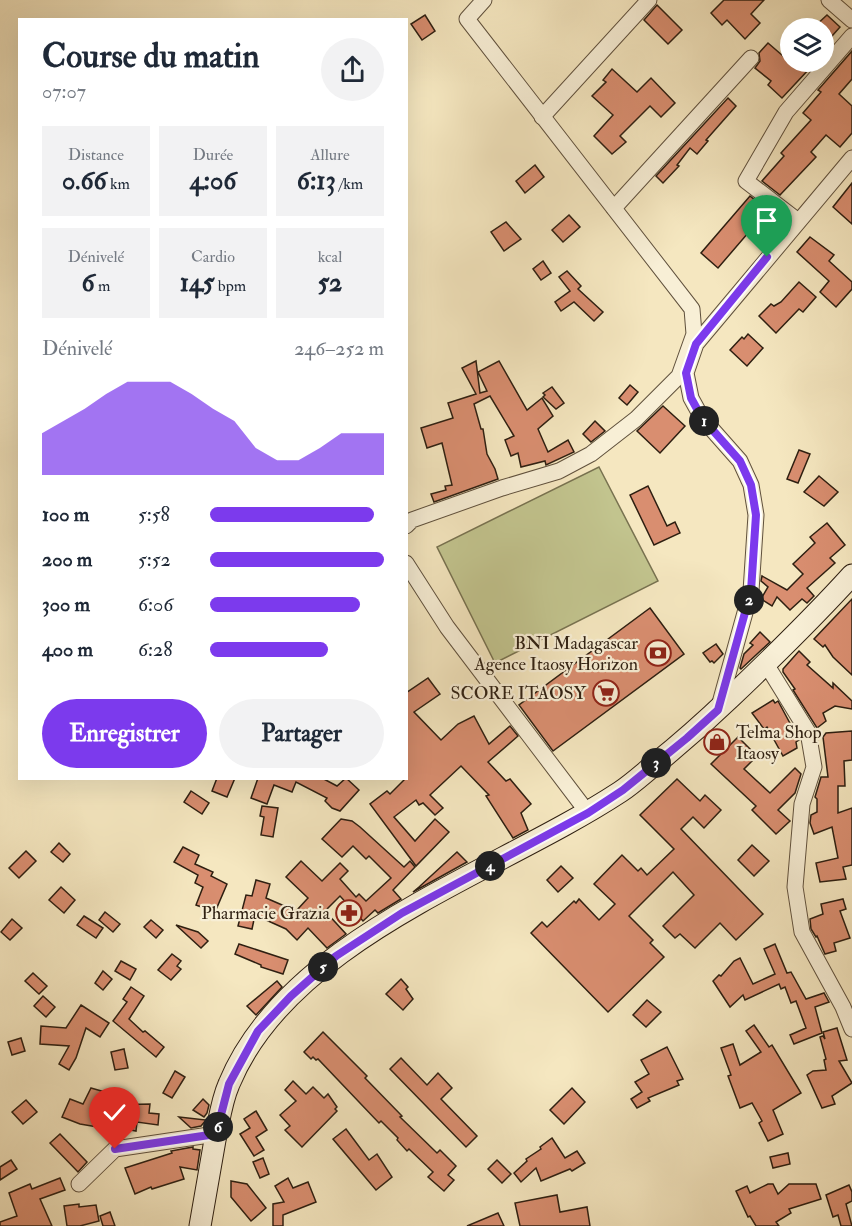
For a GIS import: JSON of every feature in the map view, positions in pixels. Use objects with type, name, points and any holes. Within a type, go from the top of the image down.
[{"type":"street","points":[[408,524],[412,520],[502,488],[559,471],[591,454],[636,419],[679,376],[694,334],[692,309],[467,19],[484,0]]},
{"type":"street","points":[[542,117],[649,0]]},
{"type":"street","points":[[829,0],[852,20]]},
{"type":"street","points":[[798,221],[746,181],[786,112],[852,36]]},
{"type":"street","points":[[614,208],[751,58]]},
{"type":"street","points":[[718,710],[751,591],[756,515],[751,485],[740,461],[702,418],[691,398],[686,373],[696,344],[852,158]]},
{"type":"street","points":[[408,566],[447,627],[588,813]]},
{"type":"street","points":[[200,1226],[216,1134],[229,1084],[258,1031],[311,977],[336,956],[402,913],[588,813],[623,790],[718,710],[819,612],[852,575]]},
{"type":"street","points":[[766,664],[808,732],[814,767],[802,804],[795,887],[802,932],[852,1029]]},
{"type":"street","points":[[79,1184],[115,1149],[216,1134]]},
{"type":"green space","points":[[599,467],[658,581],[495,663],[437,547]]},
{"type":"building","points":[[724,0],[764,0],[751,14],[760,23],[745,39],[727,20],[722,25],[711,13]]},
{"type":"building","points":[[657,5],[682,30],[668,44],[644,20]]},
{"type":"building","points":[[425,15],[435,31],[422,40],[411,24]]},
{"type":"building","points":[[834,21],[840,27],[834,34]]},
{"type":"building","points":[[768,43],[780,53],[780,72],[806,72],[782,98],[768,85],[771,81],[755,68],[760,61],[759,53]]},
{"type":"building","points":[[852,51],[852,79],[839,94],[852,106],[852,133],[840,147],[826,135],[811,152],[816,157],[780,195],[762,181],[784,156],[781,153],[811,120],[803,113],[821,92],[818,90]]},
{"type":"building","points":[[612,69],[637,92],[651,78],[675,103],[661,117],[650,106],[620,136],[626,142],[612,154],[594,136],[613,115],[592,96],[606,82],[603,80]]},
{"type":"building","points":[[728,98],[736,106],[706,140],[708,141],[697,154],[690,148],[677,165],[679,166],[663,183],[656,176]]},
{"type":"building","points":[[535,165],[544,177],[525,193],[516,181]]},
{"type":"building","points":[[852,183],[852,224],[833,207]]},
{"type":"building","points":[[750,196],[767,210],[718,268],[701,253]]},
{"type":"building","points":[[569,215],[580,227],[563,242],[552,230]]},
{"type":"building","points":[[506,222],[521,239],[504,251],[491,232]]},
{"type":"building","points":[[810,237],[834,255],[829,261],[852,282],[852,289],[836,307],[820,292],[829,281],[797,252]]},
{"type":"building","points":[[543,261],[551,273],[541,280],[533,269]]},
{"type":"building","points":[[567,271],[581,286],[578,289],[603,312],[594,321],[574,302],[561,311],[555,302],[570,291],[559,277]]},
{"type":"building","points":[[799,282],[816,297],[803,312],[799,309],[776,333],[759,316],[771,304],[774,306],[781,302]]},
{"type":"building","points":[[748,334],[763,348],[747,366],[730,350]]},
{"type":"building","points":[[476,361],[480,393],[487,391],[478,372],[499,361],[527,410],[542,398],[553,416],[538,429],[548,452],[568,440],[574,452],[546,465],[545,461],[521,467],[518,453],[511,456],[505,440],[514,436],[490,396],[474,404],[481,429],[483,429],[487,454],[498,479],[434,502],[431,494],[446,490],[445,486],[452,485],[442,443],[427,448],[421,428],[453,418],[448,403],[476,394],[462,368]]},
{"type":"building","points":[[630,385],[638,392],[627,405],[619,398]]},
{"type":"building","points":[[552,387],[564,403],[556,409],[543,397],[545,395],[543,393]]},
{"type":"building","points":[[663,406],[685,426],[660,453],[637,431]]},
{"type":"building","points":[[595,421],[605,431],[591,442],[583,434]]},
{"type":"building","points":[[799,450],[810,454],[798,483],[787,479]]},
{"type":"building","points":[[819,476],[838,492],[824,506],[804,492]]},
{"type":"building","points":[[648,486],[667,526],[675,522],[680,533],[654,545],[630,495]]},
{"type":"building","points":[[827,523],[845,545],[830,558],[835,563],[807,588],[814,596],[807,603],[802,599],[790,610],[777,597],[772,606],[761,599],[768,587],[761,581],[762,576],[787,590],[803,574],[793,564],[815,543],[810,537]]},
{"type":"building","points":[[852,599],[852,675],[833,657],[825,645],[823,647],[814,639]]},
{"type":"building","points":[[650,608],[684,654],[553,751],[519,705]]},
{"type":"building","points":[[760,632],[770,642],[741,669],[744,654],[753,645],[750,643]]},
{"type":"building","points":[[716,644],[723,654],[714,663],[710,662],[703,653]]},
{"type":"building","points":[[799,651],[810,662],[807,665],[833,688],[833,683],[852,701],[852,709],[835,706],[823,713],[826,721],[817,728],[783,672],[783,669]]},
{"type":"building","points":[[428,678],[440,694],[414,712],[441,740],[458,724],[474,716],[489,744],[510,726],[518,736],[488,762],[506,781],[510,779],[531,804],[521,813],[528,830],[513,838],[486,796],[489,795],[461,766],[430,795],[443,808],[435,815],[423,803],[419,805],[416,800],[394,817],[415,841],[435,819],[449,832],[416,866],[370,804],[387,791],[390,794],[404,780],[408,780],[408,692]]},
{"type":"building","points":[[773,700],[775,703],[778,701],[799,740],[796,742],[797,748],[783,756],[767,727],[764,729],[752,713]]},
{"type":"building","points":[[852,731],[852,760],[844,761],[845,786],[838,786],[838,813],[852,808],[852,865],[843,867],[846,879],[820,882],[816,863],[838,858],[832,827],[814,834],[810,823],[811,815],[817,812],[815,797],[821,777],[828,777],[823,737],[826,733]]},
{"type":"building","points":[[738,737],[757,756],[744,769],[770,793],[795,768],[801,774],[795,793],[778,810],[790,821],[776,834],[752,810],[756,806],[711,764]]},
{"type":"building","points":[[677,779],[700,801],[705,795],[721,810],[704,828],[693,817],[681,829],[763,914],[736,940],[720,923],[695,948],[680,934],[675,938],[663,926],[694,895],[673,872],[629,916],[653,940],[650,943],[664,957],[608,1012],[531,933],[542,922],[547,927],[579,899],[599,920],[615,904],[594,884],[622,855],[638,871],[641,868],[647,875],[674,849],[640,815]]},
{"type":"building","points":[[216,780],[234,780],[227,797],[212,791]]},
{"type":"building","points":[[257,780],[326,780],[337,786],[344,780],[348,780],[359,790],[340,811],[332,808],[325,801],[327,798],[296,782],[292,792],[274,785],[267,804],[251,798]]},
{"type":"building","points":[[191,791],[209,803],[202,814],[184,802]]},
{"type":"building","points":[[262,806],[278,808],[273,837],[261,835],[264,817],[260,816]]},
{"type":"building","points":[[341,819],[352,821],[360,827],[404,867],[410,861],[415,867],[393,890],[401,899],[378,913],[375,910],[363,921],[340,896],[325,911],[346,934],[327,948],[308,928],[297,940],[286,929],[255,915],[252,929],[238,926],[246,895],[252,896],[256,880],[270,884],[266,898],[296,911],[308,898],[286,877],[301,861],[322,881],[340,863],[348,871],[340,879],[356,897],[359,894],[366,901],[391,878],[369,856],[366,859],[353,846],[342,857],[322,839]]},
{"type":"building","points":[[59,843],[70,854],[63,862],[51,852]]},
{"type":"building","points":[[752,845],[769,861],[754,876],[738,860]]},
{"type":"building","points":[[183,847],[199,855],[195,864],[213,872],[211,876],[227,884],[215,912],[196,905],[203,887],[195,883],[198,875],[174,862]]},
{"type":"building","points":[[26,851],[36,861],[19,878],[9,868]]},
{"type":"building","points":[[457,852],[467,862],[413,892],[419,887]]},
{"type":"building","points":[[561,866],[573,878],[558,892],[547,880]]},
{"type":"building","points":[[61,887],[75,900],[64,913],[49,900]]},
{"type":"building","points":[[843,899],[846,909],[840,911],[850,938],[834,943],[836,951],[825,954],[817,936],[811,929],[810,919],[823,914],[821,904]]},
{"type":"building","points":[[105,912],[120,924],[113,932],[99,920]]},
{"type":"building","points":[[84,916],[103,928],[96,938],[77,925]]},
{"type":"building","points":[[12,919],[22,928],[10,940],[1,932]]},
{"type":"building","points":[[151,920],[163,930],[156,938],[144,927]]},
{"type":"building","points":[[176,925],[198,932],[208,941],[201,948]]},
{"type":"building","points":[[239,944],[288,960],[283,974],[261,967],[235,954]]},
{"type":"building","points":[[775,944],[787,973],[791,972],[806,999],[824,993],[829,1002],[815,1007],[822,1033],[794,1044],[790,1035],[806,1028],[796,1001],[791,1003],[785,987],[781,989],[779,984],[745,1000],[743,995],[730,1007],[713,981],[740,958],[753,984],[775,974],[764,949]]},
{"type":"building","points":[[172,954],[181,961],[177,966],[181,969],[171,980],[158,970]]},
{"type":"building","points":[[121,961],[136,969],[130,980],[115,971]]},
{"type":"building","points":[[103,971],[112,979],[103,990],[95,983]]},
{"type":"building","points":[[33,973],[47,986],[39,994],[25,981]]},
{"type":"building","points":[[401,979],[408,987],[406,989],[413,999],[403,1010],[386,994]]},
{"type":"building","points":[[277,981],[282,987],[256,1015],[247,1006]]},
{"type":"building","points":[[131,987],[144,996],[129,1019],[164,1047],[156,1057],[113,1021],[127,1002],[123,999]]},
{"type":"building","points":[[43,996],[55,1007],[46,1017],[34,1006]]},
{"type":"building","points":[[647,1000],[661,1012],[646,1027],[633,1015]]},
{"type":"building","points":[[81,1005],[109,1023],[100,1037],[86,1028],[76,1058],[69,1070],[59,1064],[69,1046],[40,1044],[41,1026],[66,1028]]},
{"type":"building","points":[[754,1025],[769,1047],[772,1045],[801,1093],[773,1110],[783,1134],[768,1141],[759,1123],[762,1121],[752,1103],[740,1108],[721,1048],[733,1044],[740,1065],[761,1052],[746,1031]]},
{"type":"building","points":[[837,1028],[847,1060],[839,1061],[852,1083],[832,1096],[835,1104],[822,1108],[807,1075],[813,1071],[826,1070],[824,1060],[826,1059],[820,1037],[823,1036],[825,1039],[823,1032]]},
{"type":"building","points":[[323,1032],[367,1076],[365,1078],[402,1116],[400,1117],[437,1153],[440,1150],[456,1166],[448,1175],[454,1180],[444,1191],[428,1177],[433,1172],[409,1149],[407,1151],[397,1140],[398,1138],[381,1121],[379,1123],[318,1059],[313,1057],[311,1059],[304,1052]]},
{"type":"building","points":[[21,1038],[25,1051],[12,1055],[8,1042]]},
{"type":"building","points":[[667,1047],[683,1079],[677,1081],[679,1085],[648,1098],[650,1101],[637,1108],[631,1099],[642,1092],[635,1082],[649,1074],[641,1060]]},
{"type":"building","points":[[124,1049],[128,1068],[115,1070],[111,1052]]},
{"type":"building","points":[[401,1058],[427,1085],[438,1073],[452,1088],[441,1099],[477,1136],[466,1147],[390,1069]]},
{"type":"building","points":[[175,1071],[185,1077],[172,1098],[163,1093]]},
{"type":"building","points":[[293,1081],[306,1094],[313,1087],[324,1098],[328,1094],[337,1107],[335,1109],[337,1111],[302,1147],[285,1130],[290,1126],[280,1115],[296,1101],[285,1090]]},
{"type":"building","points":[[91,1088],[112,1094],[108,1105],[150,1104],[149,1113],[159,1114],[158,1125],[137,1122],[136,1131],[116,1127],[115,1130],[80,1124],[62,1117],[70,1099],[83,1104]]},
{"type":"building","points":[[572,1088],[585,1102],[564,1124],[550,1110]]},
{"type":"building","points":[[203,1099],[209,1105],[204,1117],[193,1110]]},
{"type":"building","points":[[26,1100],[37,1112],[23,1124],[12,1112]]},
{"type":"building","points":[[256,1111],[267,1130],[256,1137],[264,1150],[254,1156],[240,1134],[250,1128],[244,1119]]},
{"type":"building","points":[[179,1117],[206,1120],[201,1126],[191,1128]]},
{"type":"building","points":[[346,1129],[369,1160],[377,1154],[392,1177],[376,1190],[333,1139]]},
{"type":"building","points":[[60,1134],[87,1162],[78,1172],[50,1143]]},
{"type":"building","points":[[552,1138],[565,1158],[577,1151],[585,1163],[572,1171],[570,1169],[541,1181],[536,1168],[521,1182],[514,1173],[527,1161],[526,1159]]},
{"type":"building","points":[[193,1147],[193,1149],[200,1150],[197,1170],[180,1167],[184,1179],[152,1189],[151,1187],[135,1194],[125,1168],[172,1153],[171,1151]]},
{"type":"building","points":[[788,1153],[790,1164],[773,1168],[770,1157]]},
{"type":"building","points":[[263,1158],[269,1174],[260,1178],[253,1162]]},
{"type":"building","points":[[11,1160],[17,1169],[0,1180],[0,1167]]},
{"type":"building","points":[[497,1160],[511,1174],[502,1183],[488,1169]]},
{"type":"building","points":[[60,1178],[65,1190],[40,1199],[52,1226],[0,1226],[0,1222],[17,1216],[9,1193],[30,1184],[32,1189]]},
{"type":"building","points":[[288,1178],[293,1188],[308,1182],[316,1202],[283,1215],[283,1226],[273,1226],[273,1204],[284,1202],[275,1186]]},
{"type":"building","points":[[231,1181],[247,1184],[266,1208],[251,1221],[231,1197]]},
{"type":"building","points":[[768,1184],[773,1184],[778,1194],[789,1184],[816,1184],[821,1199],[789,1209],[791,1213],[776,1222],[779,1226],[756,1226],[750,1216],[748,1217],[736,1191],[747,1186],[750,1193]]},
{"type":"building","points":[[849,1185],[852,1201],[846,1204],[852,1226],[841,1226],[838,1215],[833,1217],[826,1195]]},
{"type":"building","points":[[557,1195],[560,1212],[587,1207],[590,1226],[520,1226],[515,1203]]},
{"type":"building","points":[[79,1204],[79,1207],[96,1205],[99,1221],[80,1226],[67,1226],[64,1206]]},
{"type":"building","points":[[110,1212],[115,1226],[103,1226],[100,1216]]},
{"type":"building","points":[[498,1213],[504,1226],[467,1226]]},
{"type":"place","name":"BNI Madagascar Agence Itaosy Horizon","points":[[658,653]]},
{"type":"place","name":"SCORE ITAOSY","points":[[606,693]]},
{"type":"place","name":"Telma Shop Itaosy","points":[[717,742]]},
{"type":"place","name":"Pharmacie Grazia","points":[[349,913]]},
{"type":"route","points":[[115,1149],[183,1137],[216,1134],[219,1115],[229,1084],[258,1031],[311,977],[336,956],[402,913],[588,813],[623,790],[718,710],[751,591],[756,515],[751,485],[740,461],[702,418],[691,398],[686,373],[696,344],[767,257]]}]
